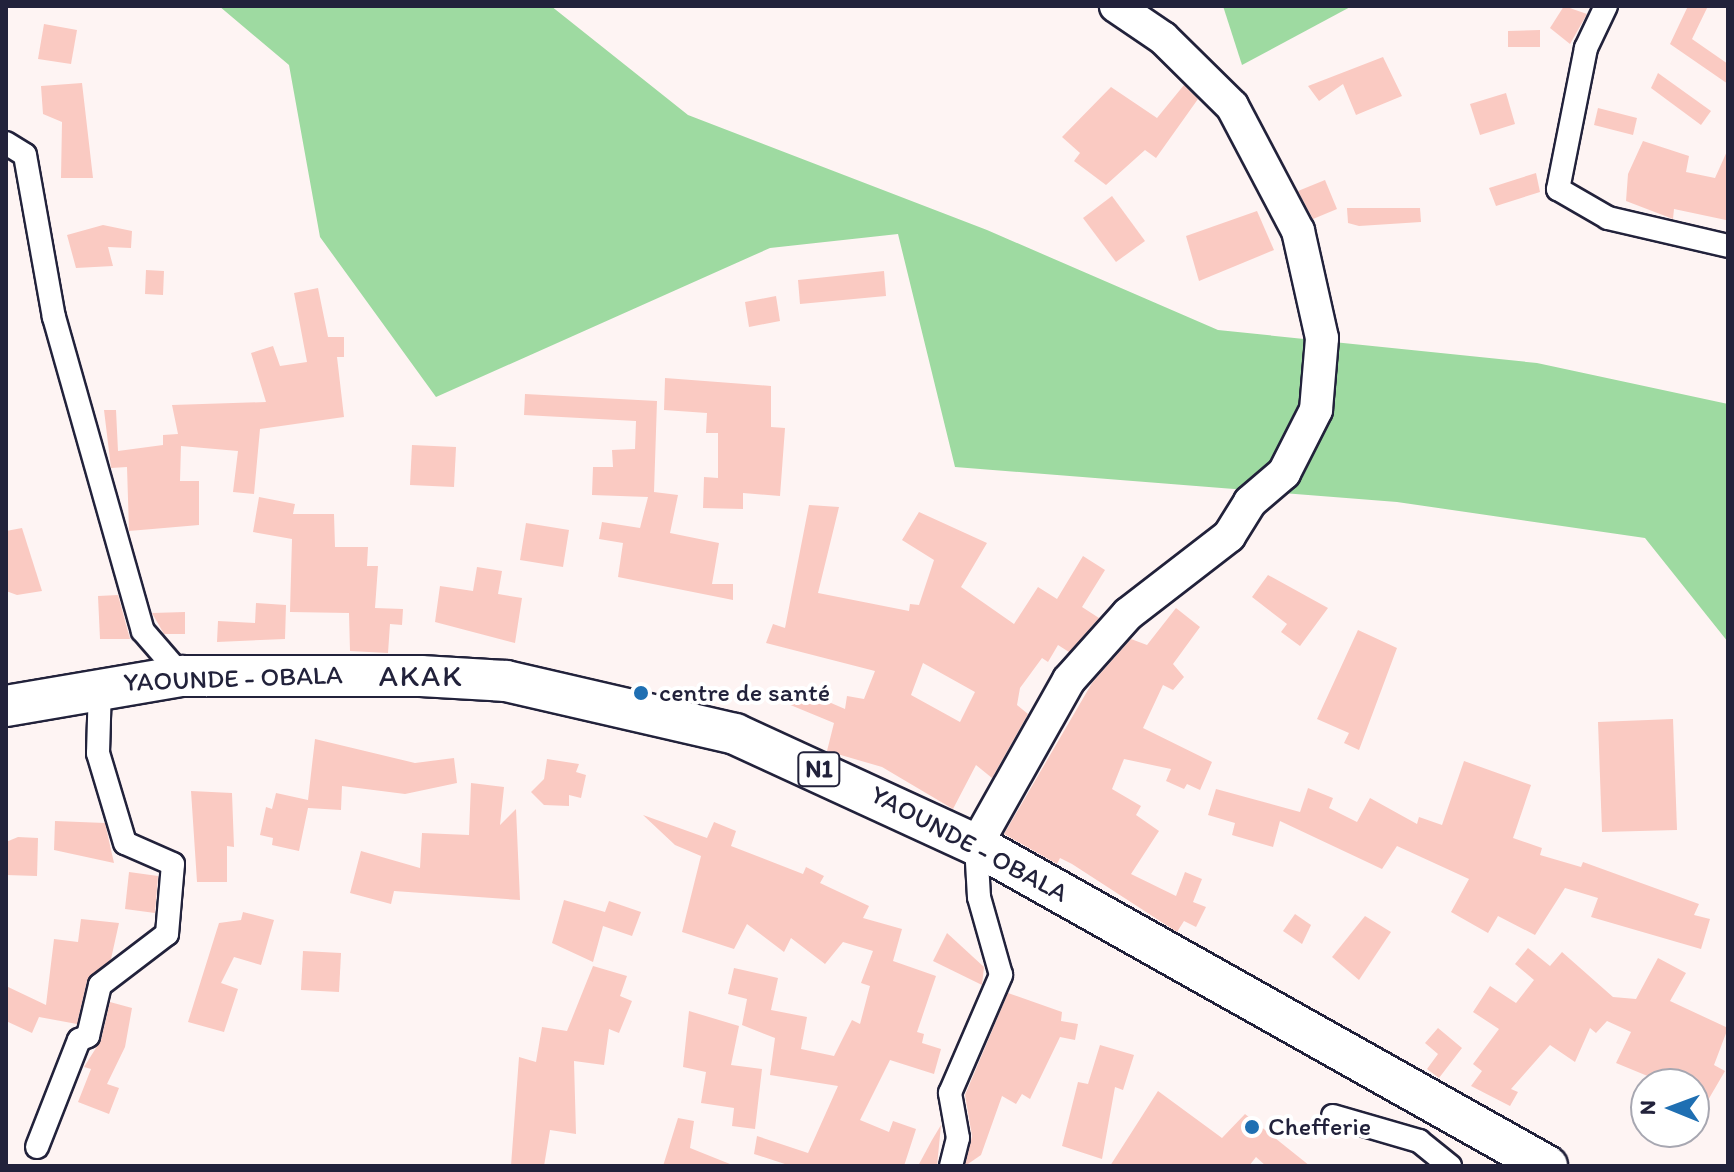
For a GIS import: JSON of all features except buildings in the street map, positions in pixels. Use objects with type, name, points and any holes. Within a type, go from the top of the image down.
[{"type":"highway","name":"YAOUNDE - OBALA","points":[[6,706],[100,685],[182,676],[421,676],[506,681],[593,698],[735,734],[976,845],[1547,1166]]},
{"type":"street","points":[[951,1166],[958,1138],[950,1093],[1001,975],[979,897],[976,845],[1069,680],[1128,614],[1229,536],[1250,502],[1284,473],[1316,410],[1322,338],[1298,231],[1232,106],[1163,38],[1116,6]]},
{"type":"street","points":[[1606,6],[1586,48],[1558,189],[1608,218],[1728,246]]},
{"type":"street","points":[[6,143],[25,155],[54,317],[143,631],[182,676]]},
{"type":"street","points":[[37,1147],[79,1040],[88,1036],[100,985],[167,934],[173,864],[125,843],[98,753],[100,685]]},
{"type":"street","points":[[1333,1116],[1419,1141],[1450,1166]]},
{"type":"green space","points":[[219,6],[551,6],[688,115],[987,230],[1218,330],[1537,363],[1728,404],[1728,642],[1645,538],[1397,502],[955,467],[898,234],[770,248],[436,397],[320,237],[289,65]]},
{"type":"green space","points":[[1223,6],[1352,6],[1242,65]]},
{"type":"place","name":"centre de santé","points":[[641,693]]},
{"type":"place","name":"Chefferie","points":[[1252,1127]]},
{"type":"district","name":"AKAK","points":[[421,676]]}]
